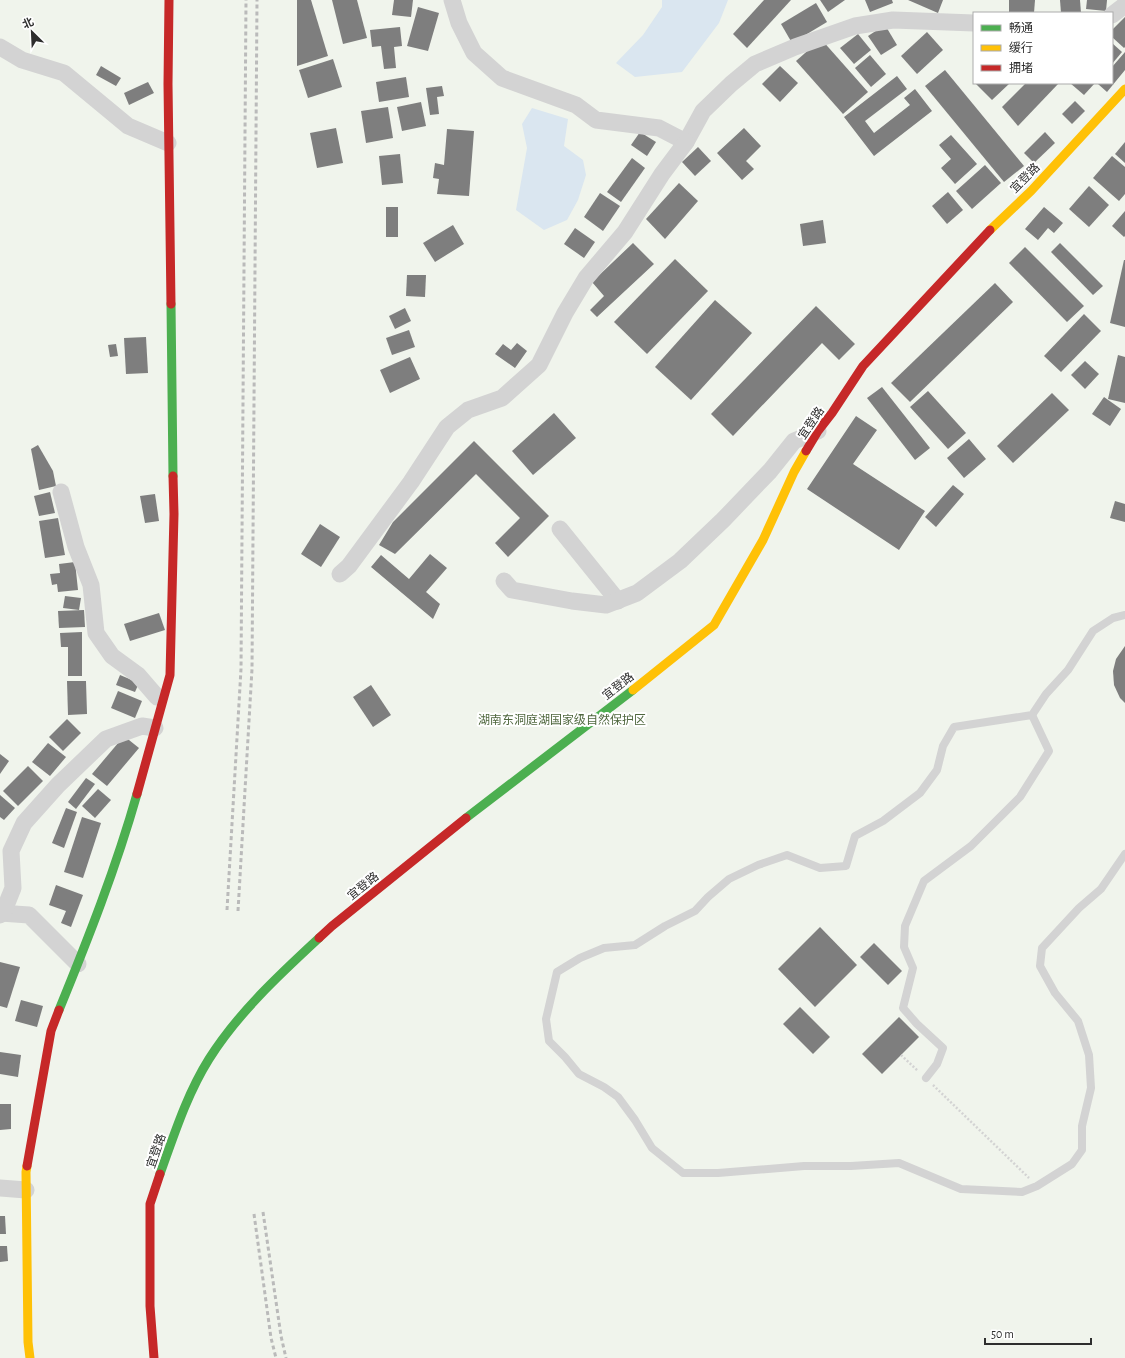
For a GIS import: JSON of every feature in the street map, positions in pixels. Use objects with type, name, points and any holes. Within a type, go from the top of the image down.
[{"type":"street","points":[[30,1358],[28,1342],[26,1172],[51,1031],[78,964],[122,842],[170,675],[174,514],[168,142],[170,0]]},
{"type":"street","points":[[452,0],[459,23],[474,53],[502,78],[576,105],[596,120],[659,128],[686,142]]},
{"type":"street","points":[[1113,14],[1125,5]]},
{"type":"street","points":[[340,574],[349,566],[406,488],[447,427],[468,410],[502,398],[539,365],[565,313],[586,278],[625,232],[662,174],[686,142],[703,111],[731,84],[756,64],[855,26],[893,20],[973,23]]},
{"type":"street","points":[[0,47],[22,60],[64,73],[128,126],[168,142]]},
{"type":"street","name":"宜登路","points":[[154,1358],[150,1306],[150,1204],[181,1116],[208,1060],[221,1041],[246,1010],[279,975],[332,926],[477,809],[619,701],[714,625],[763,540],[794,472],[818,431],[832,413],[863,366],[999,220],[1031,191],[1125,89]]},
{"type":"street","points":[[504,582],[512,590],[572,601],[606,605],[637,593],[680,561],[724,520],[770,470],[794,441],[818,431]]},
{"type":"street","points":[[61,492],[76,547],[91,585],[96,633],[112,656],[138,675],[157,697]]},
{"type":"street","points":[[560,529],[618,600]]},
{"type":"street","points":[[78,964],[29,915],[1,914],[12,888],[11,851],[24,824],[58,785],[106,739],[142,726],[155,728]]},
{"type":"street","points":[[0,1188],[26,1190]]},
{"type":"lane","points":[[1125,615],[1113,618],[1093,631],[1068,670],[1046,694],[1032,715],[954,727],[943,746],[937,770],[920,794],[883,821],[855,836],[846,866],[820,868],[787,855],[758,865],[728,879],[695,911],[664,926],[635,945],[604,948],[580,958],[557,972],[546,1019],[548,1041],[565,1057],[579,1074],[604,1087],[618,1097],[635,1120],[652,1148],[683,1173],[718,1173],[804,1166],[851,1166],[899,1162],[961,1189],[1022,1192],[1036,1186],[1072,1164],[1082,1150],[1082,1126],[1091,1088],[1089,1055],[1078,1021],[1055,992],[1040,966],[1042,948],[1079,908],[1101,889],[1125,854]]},
{"type":"lane","points":[[926,1078],[937,1064],[943,1048],[917,1024],[903,1008],[913,968],[904,947],[905,926],[924,881],[971,846],[1020,797],[1049,751],[1032,715]]},
{"type":"path","points":[[901,1055],[1036,1186]]},
{"type":"green space","name":"湖南东洞庭湖国家级自然保护区","points":[[0,0],[1125,0],[1125,1358],[0,1358]]},
{"type":"shaded area","points":[[662,0],[728,0],[719,23],[682,72],[635,77],[616,63],[643,35],[662,7]]},
{"type":"shaded area","points":[[532,108],[568,119],[564,146],[583,160],[586,175],[578,200],[567,220],[544,230],[516,210],[527,148],[522,124]]},
{"type":"building","points":[[297,0],[311,0],[328,56],[297,66]]},
{"type":"building","points":[[332,0],[357,0],[367,38],[343,44]]},
{"type":"building","points":[[394,0],[413,0],[411,17],[392,15]]},
{"type":"building","points":[[764,0],[791,0],[747,48],[733,34]]},
{"type":"building","points":[[820,0],[845,0],[828,12]]},
{"type":"building","points":[[865,0],[892,0],[893,3],[870,12]]},
{"type":"building","points":[[908,0],[943,0],[938,13]]},
{"type":"building","points":[[1009,0],[1035,0],[1034,12],[1009,12]]},
{"type":"building","points":[[1060,0],[1080,0],[1081,12],[1061,12]]},
{"type":"building","points":[[1087,0],[1107,0],[1106,11],[1086,9]]},
{"type":"building","points":[[816,3],[827,22],[792,43],[781,24]]},
{"type":"building","points":[[418,7],[439,13],[428,51],[407,46]]},
{"type":"building","points":[[1125,17],[1124,48],[1113,38],[1113,29]]},
{"type":"building","points":[[885,25],[897,45],[881,55],[868,36]]},
{"type":"building","points":[[400,27],[402,46],[394,47],[396,68],[384,69],[381,46],[372,47],[370,30]]},
{"type":"building","points":[[927,32],[943,50],[917,74],[901,56]]},
{"type":"building","points":[[858,34],[871,50],[854,64],[840,48]]},
{"type":"building","points":[[821,39],[868,92],[843,114],[796,61]]},
{"type":"building","points":[[1113,44],[1122,52],[1113,63]]},
{"type":"building","points":[[1125,52],[1125,70],[1107,92],[1098,84],[1113,84],[1113,66]]},
{"type":"building","points":[[870,55],[886,74],[871,87],[855,68]]},
{"type":"building","points":[[333,59],[342,87],[308,98],[299,70]]},
{"type":"building","points":[[101,66],[121,78],[116,86],[96,75]]},
{"type":"building","points":[[780,66],[798,83],[780,102],[762,84]]},
{"type":"building","points":[[945,70],[1024,166],[1004,182],[925,86]]},
{"type":"building","points":[[897,76],[907,89],[865,121],[874,133],[910,105],[904,98],[915,89],[932,111],[874,156],[844,117]]},
{"type":"building","points":[[406,77],[409,97],[379,102],[376,82]]},
{"type":"building","points":[[148,82],[154,93],[129,105],[124,93]]},
{"type":"building","points":[[976,84],[1009,84],[992,100]]},
{"type":"building","points":[[1025,84],[1058,84],[1018,126],[1002,107]]},
{"type":"building","points":[[1071,84],[1094,84],[1084,95]]},
{"type":"building","points":[[442,86],[444,96],[437,97],[439,114],[430,115],[426,88]]},
{"type":"building","points":[[1075,101],[1085,111],[1072,124],[1062,114]]},
{"type":"building","points":[[421,102],[426,126],[402,131],[397,107]]},
{"type":"building","points":[[388,107],[393,138],[366,143],[361,111]]},
{"type":"building","points":[[336,128],[343,163],[317,168],[310,133]]},
{"type":"building","points":[[744,128],[761,146],[746,161],[754,169],[742,180],[717,153]]},
{"type":"building","points":[[447,129],[474,131],[469,196],[437,194],[439,179],[433,178],[435,163],[444,165]]},
{"type":"building","points":[[640,132],[656,142],[647,156],[631,145]]},
{"type":"building","points":[[1045,132],[1055,143],[1034,163],[1024,153]]},
{"type":"building","points":[[951,135],[977,164],[955,184],[941,168],[951,159],[939,145]]},
{"type":"building","points":[[1125,142],[1125,163],[1115,154]]},
{"type":"building","points":[[698,147],[711,161],[695,176],[682,162]]},
{"type":"building","points":[[400,154],[403,183],[382,185],[379,156]]},
{"type":"building","points":[[1112,156],[1125,167],[1125,194],[1119,201],[1093,178]]},
{"type":"building","points":[[632,158],[645,168],[621,202],[607,192]]},
{"type":"building","points":[[985,165],[1001,183],[972,209],[956,191]]},
{"type":"building","points":[[679,183],[698,201],[665,239],[646,219]]},
{"type":"building","points":[[1089,186],[1109,205],[1089,227],[1069,209]]},
{"type":"building","points":[[948,192],[963,210],[947,224],[932,206]]},
{"type":"building","points":[[600,193],[620,206],[603,231],[584,217]]},
{"type":"building","points":[[386,207],[398,207],[398,237],[386,237]]},
{"type":"building","points":[[1044,207],[1063,223],[1054,233],[1048,228],[1038,240],[1025,229]]},
{"type":"building","points":[[1125,211],[1125,236],[1124,237],[1112,226]]},
{"type":"building","points":[[823,220],[826,243],[803,246],[800,224]]},
{"type":"building","points":[[453,225],[464,244],[435,262],[423,243]]},
{"type":"building","points":[[575,228],[595,242],[584,258],[564,244]]},
{"type":"building","points":[[633,243],[654,264],[597,317],[590,310],[604,296],[592,282]]},
{"type":"building","points":[[1060,243],[1103,286],[1093,295],[1051,252]]},
{"type":"building","points":[[1025,247],[1084,306],[1067,322],[1009,263]]},
{"type":"building","points":[[675,259],[708,291],[647,354],[614,322]]},
{"type":"building","points":[[1125,260],[1125,327],[1110,323]]},
{"type":"building","points":[[407,275],[426,275],[425,297],[406,296]]},
{"type":"building","points":[[995,283],[1013,302],[910,402],[891,383]]},
{"type":"building","points":[[715,300],[752,333],[691,400],[655,367]]},
{"type":"building","points":[[816,306],[855,344],[839,360],[822,343],[733,436],[711,414]]},
{"type":"building","points":[[405,308],[411,321],[395,329],[389,316]]},
{"type":"building","points":[[1084,314],[1101,331],[1061,372],[1044,356]]},
{"type":"building","points":[[409,330],[415,347],[392,355],[386,338]]},
{"type":"building","points":[[146,337],[148,373],[126,374],[124,338]]},
{"type":"building","points":[[517,343],[527,351],[515,368],[495,354],[503,344],[511,350]]},
{"type":"building","points":[[116,344],[118,356],[110,357],[108,345]]},
{"type":"building","points":[[1118,355],[1125,357],[1125,403],[1108,399]]},
{"type":"building","points":[[410,357],[420,379],[390,393],[380,370]]},
{"type":"building","points":[[1085,361],[1099,374],[1085,389],[1071,375]]},
{"type":"building","points":[[882,387],[930,448],[915,460],[867,398]]},
{"type":"building","points":[[928,391],[966,433],[948,449],[910,407]]},
{"type":"building","points":[[1052,393],[1069,410],[1013,463],[997,446]]},
{"type":"building","points":[[1104,397],[1121,409],[1110,426],[1092,414]]},
{"type":"building","points":[[554,413],[576,438],[533,475],[512,451]]},
{"type":"building","points":[[856,416],[877,430],[853,464],[925,511],[899,550],[807,489]]},
{"type":"building","points":[[969,439],[986,459],[964,478],[947,458]]},
{"type":"building","points":[[474,441],[549,516],[508,557],[495,543],[520,518],[476,474],[395,554],[379,545],[393,522]]},
{"type":"building","points":[[38,445],[53,471],[56,486],[39,490],[31,449]]},
{"type":"building","points":[[953,485],[964,494],[936,527],[925,517]]},
{"type":"building","points":[[50,492],[55,513],[39,516],[34,496]]},
{"type":"building","points":[[155,494],[159,521],[145,523],[140,496]]},
{"type":"building","points":[[1115,501],[1125,504],[1125,522],[1110,518]]},
{"type":"building","points":[[58,518],[65,555],[45,558],[39,521]]},
{"type":"building","points":[[320,524],[340,537],[321,567],[301,554]]},
{"type":"building","points":[[430,554],[447,568],[426,592],[440,604],[433,619],[371,567],[381,555],[409,579]]},
{"type":"building","points":[[75,562],[78,590],[58,592],[57,584],[52,585],[50,574],[60,573],[59,564]]},
{"type":"building","points":[[65,596],[81,598],[79,610],[63,608]]},
{"type":"building","points":[[84,610],[85,627],[59,628],[58,611]]},
{"type":"building","points":[[159,613],[165,630],[130,641],[124,624]]},
{"type":"building","points":[[82,632],[82,676],[68,676],[68,647],[61,647],[60,633]]},
{"type":"building","points":[[1125,646],[1125,703],[1120,698],[1114,685],[1113,671],[1116,659]]},
{"type":"building","points":[[120,675],[139,683],[135,692],[116,685]]},
{"type":"building","points":[[67,681],[86,681],[87,714],[68,715]]},
{"type":"building","points":[[371,685],[391,715],[373,727],[353,697]]},
{"type":"building","points":[[118,691],[142,701],[135,718],[111,708]]},
{"type":"building","points":[[67,719],[81,733],[63,751],[49,737]]},
{"type":"building","points":[[124,736],[139,748],[107,786],[92,774]]},
{"type":"building","points":[[48,743],[66,757],[50,776],[32,762]]},
{"type":"building","points":[[0,754],[9,761],[0,774]]},
{"type":"building","points":[[28,766],[43,781],[18,806],[3,791]]},
{"type":"building","points":[[86,778],[95,784],[76,809],[68,802]]},
{"type":"building","points":[[98,789],[111,800],[95,818],[82,806]]},
{"type":"building","points":[[0,795],[15,808],[4,820],[0,817]]},
{"type":"building","points":[[66,808],[77,812],[64,848],[52,843]]},
{"type":"building","points":[[82,817],[101,823],[83,878],[64,872]]},
{"type":"building","points":[[56,885],[83,895],[71,927],[61,923],[66,911],[49,905]]},
{"type":"building","points":[[820,927],[857,965],[815,1007],[778,969]]},
{"type":"building","points":[[874,943],[902,971],[888,985],[860,957]]},
{"type":"building","points":[[0,962],[20,967],[7,1008],[0,1006]]},
{"type":"building","points":[[21,1000],[43,1006],[37,1027],[15,1021]]},
{"type":"building","points":[[800,1007],[830,1037],[813,1054],[783,1024]]},
{"type":"building","points":[[899,1017],[919,1037],[882,1074],[862,1054]]},
{"type":"building","points":[[0,1052],[21,1055],[18,1077],[0,1074]]},
{"type":"building","points":[[0,1104],[11,1104],[11,1129],[0,1130]]},
{"type":"building","points":[[0,1216],[5,1216],[6,1234],[0,1234]]},
{"type":"building","points":[[0,1246],[7,1246],[8,1261],[0,1262]]},
{"type":"railway","points":[[227,910],[241,669],[246,0]]},
{"type":"railway","points":[[238,911],[252,669],[257,0]]},
{"type":"railway","points":[[263,1212],[281,1336],[286,1358]]},
{"type":"railway","points":[[254,1214],[271,1338],[276,1358]]},
{"type":"traffic: fast","points":[[171,304],[173,476]]},
{"type":"traffic: fast","points":[[466,818],[633,690]]},
{"type":"traffic: fast","points":[[59,1010],[101,903],[137,794]]},
{"type":"traffic: fast","points":[[160,1174],[194,1086],[220,1042],[246,1010],[274,980],[319,938]]},
{"type":"traffic: slow","points":[[990,230],[1031,191],[1125,89]]},
{"type":"traffic: slow","points":[[633,690],[714,625],[763,540],[794,472],[806,451]]},
{"type":"traffic: slow","points":[[27,1166],[28,1342],[30,1358]]},
{"type":"traffic: jam","points":[[169,0],[168,84],[171,304]]},
{"type":"traffic: jam","points":[[806,451],[863,366],[990,230]]},
{"type":"traffic: jam","points":[[137,794],[170,675],[174,514],[173,476]]},
{"type":"traffic: jam","points":[[319,938],[466,818]]},
{"type":"traffic: jam","points":[[27,1166],[51,1031],[59,1010]]},
{"type":"traffic: jam","points":[[154,1358],[150,1306],[150,1204],[160,1174]]}]
